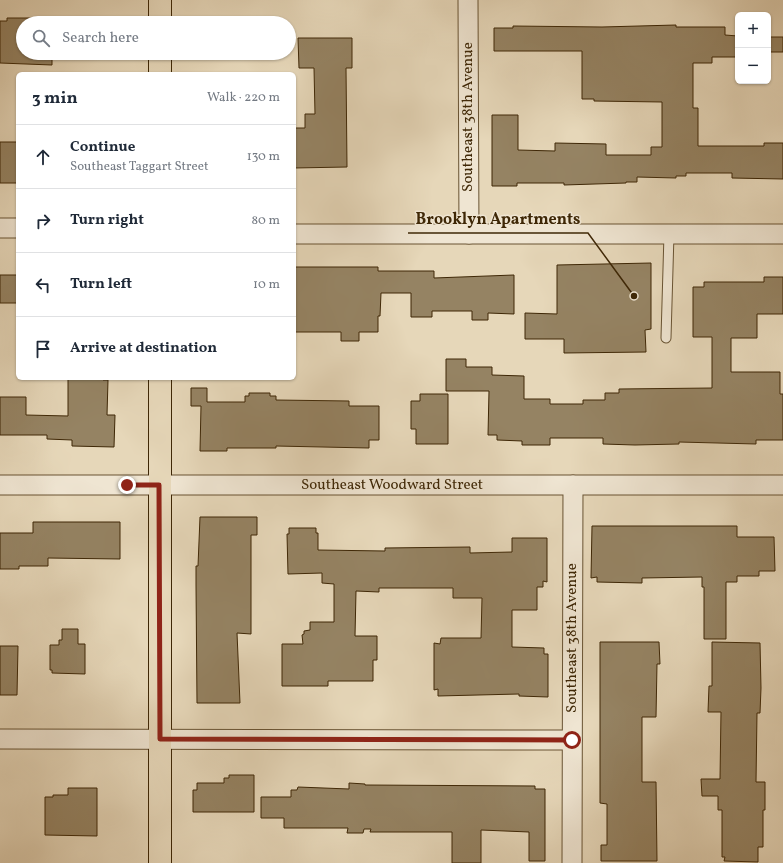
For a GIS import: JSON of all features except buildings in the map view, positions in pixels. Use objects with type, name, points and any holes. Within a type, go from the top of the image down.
[{"type":"main road","points":[[160,0],[160,16]]},
{"type":"main road","points":[[160,60],[160,72]]},
{"type":"main road","points":[[160,380],[160,863]]},
{"type":"street","name":"Southeast 38th Avenue","points":[[468,0],[469,234]]},
{"type":"street","points":[[0,228],[16,228]]},
{"type":"street","points":[[296,234],[783,234]]},
{"type":"street","name":"Southeast Woodward Street","points":[[0,485],[783,485]]},
{"type":"street","name":"Southeast 38th Avenue","points":[[572,863],[573,485]]},
{"type":"street","points":[[0,739],[572,740]]},
{"type":"lane","points":[[666,338],[669,234]]},
{"type":"place","name":"Brooklyn Apartments","points":[[634,296]]},
{"type":"route","points":[[127,485],[159,485],[160,739],[572,740]]}]
